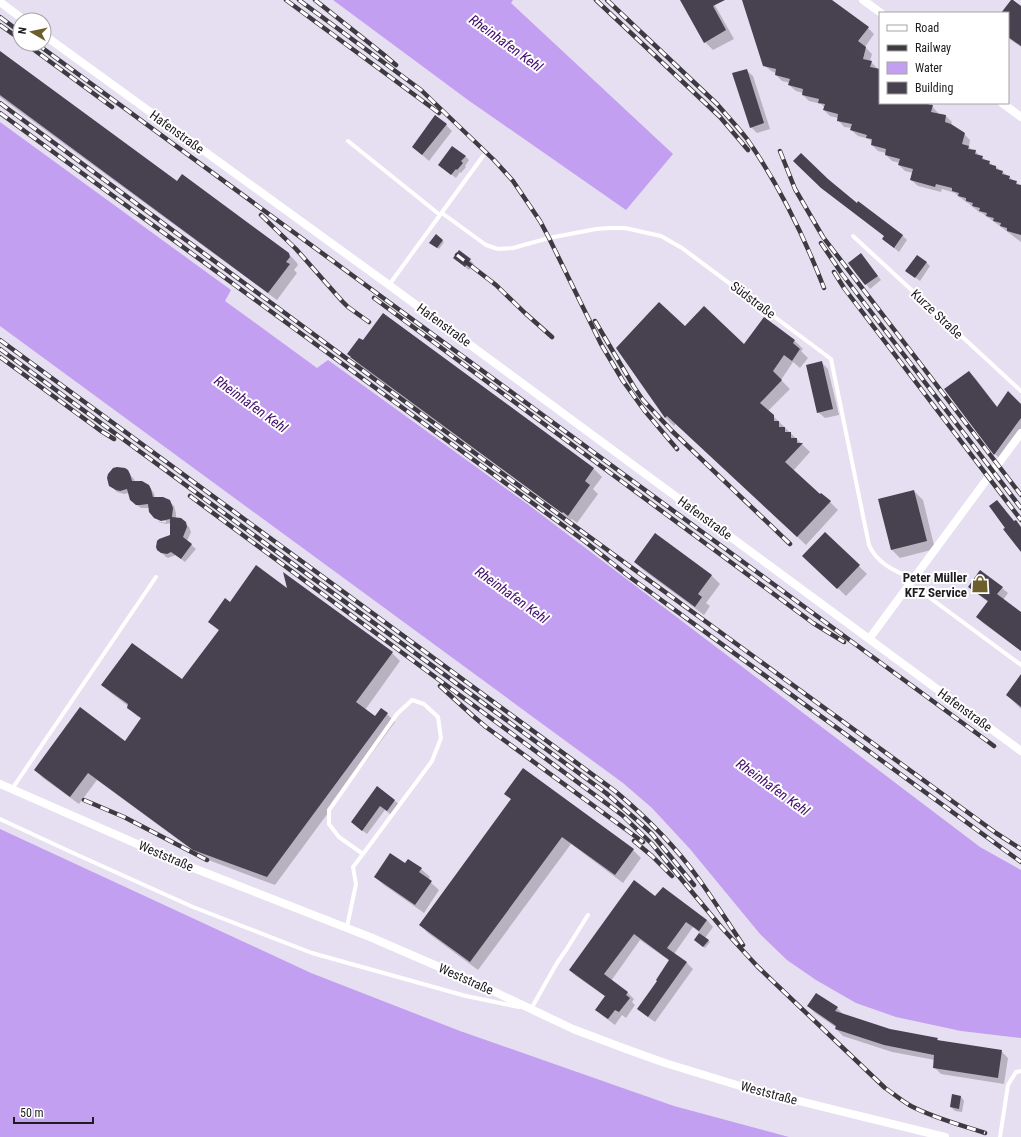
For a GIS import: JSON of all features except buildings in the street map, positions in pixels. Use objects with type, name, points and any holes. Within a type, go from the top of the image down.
[{"type":"street","points":[[863,0],[880,12]]},
{"type":"street","points":[[0,2],[13,12]]},
{"type":"street","name":"Hafenstraße","points":[[52,41],[389,285],[1021,751]]},
{"type":"street","points":[[1003,104],[1021,117]]},
{"type":"street","points":[[870,639],[1021,433]]},
{"type":"street","name":"Weststraße","points":[[0,784],[178,862],[347,927],[474,982],[573,1029],[672,1065],[750,1088],[945,1137]]},
{"type":"lane","name":"Südstraße","points":[[348,142],[441,214],[486,245],[498,248],[513,248],[549,238],[596,229],[610,228],[625,228],[661,236],[682,248],[831,359],[872,552],[890,568],[913,580]]},
{"type":"lane","points":[[389,285],[483,156]]},
{"type":"lane","name":"Kurze Straße","points":[[853,236],[1021,391]]},
{"type":"lane","points":[[12,789],[156,577]]},
{"type":"lane","points":[[922,592],[1021,665]]},
{"type":"lane","points":[[347,927],[356,884],[353,867],[363,854],[432,761],[442,738],[438,717],[424,704],[412,700],[397,714],[329,810],[329,824],[339,837],[363,854]]},
{"type":"lane","points":[[0,819],[193,907],[312,953],[466,996],[531,1009],[557,963],[588,915]]},
{"type":"lane","points":[[1000,1137],[1008,1085],[1016,1072],[1021,1071]]},
{"type":"water","name":"Rheinhafen Kehl","points":[[333,0],[513,0],[511,3],[673,154],[626,210],[468,100]]},
{"type":"water","name":"Rheinhafen Kehl","points":[[0,122],[231,290],[225,301],[317,368],[328,360],[530,506],[980,847],[1021,870],[1021,1038],[961,1031],[896,1017],[856,1003],[816,980],[787,960],[760,934],[690,849],[652,808],[623,783],[0,326]]},
{"type":"water","points":[[0,829],[311,973],[460,1031],[674,1106],[789,1137],[0,1137]]},
{"type":"railway","points":[[286,0],[439,113]]},
{"type":"railway","points":[[299,0],[421,90],[494,160],[513,181],[540,221],[601,344],[623,381],[644,410],[677,449]]},
{"type":"railway","points":[[315,0],[396,65]]},
{"type":"railway","points":[[596,0],[720,117],[748,150]]},
{"type":"railway","points":[[607,0],[717,104],[747,139],[770,174],[790,211],[824,288]]},
{"type":"railway","points":[[0,17],[12,26]]},
{"type":"railway","points":[[0,25],[12,33]]},
{"type":"railway","points":[[37,52],[112,107]]},
{"type":"railway","points":[[48,52],[994,746]]},
{"type":"railway","points":[[0,103],[510,479],[996,833],[1021,849]]},
{"type":"railway","points":[[0,113],[583,540],[631,578],[1021,862]]},
{"type":"railway","points":[[780,151],[795,189],[823,237],[1021,495]]},
{"type":"railway","points":[[261,215],[296,249],[348,307],[369,322]]},
{"type":"railway","points":[[821,243],[842,274],[1021,508]]},
{"type":"railway","points":[[457,255],[496,285],[552,337]]},
{"type":"railway","points":[[834,272],[844,288],[1021,520]]},
{"type":"railway","points":[[374,298],[813,623],[844,642]]},
{"type":"railway","points":[[595,321],[643,400],[672,431],[790,544]]},
{"type":"railway","points":[[0,340],[615,791],[638,811],[680,855],[704,886],[743,945]]},
{"type":"railway","points":[[0,349],[606,793],[652,834],[694,885]]},
{"type":"railway","points":[[0,357],[114,439]]},
{"type":"railway","points":[[190,496],[622,815],[652,844],[722,928],[758,967],[885,1088],[908,1104],[920,1110],[985,1133]]},
{"type":"railway","points":[[440,686],[486,727],[643,842]]},
{"type":"railway","points":[[84,800],[124,817],[207,860]]},
{"type":"railway","points":[[634,841],[672,876]]},
{"type":"place","name":"Peter Müller KFZ Service","points":[[980,584]]}]
